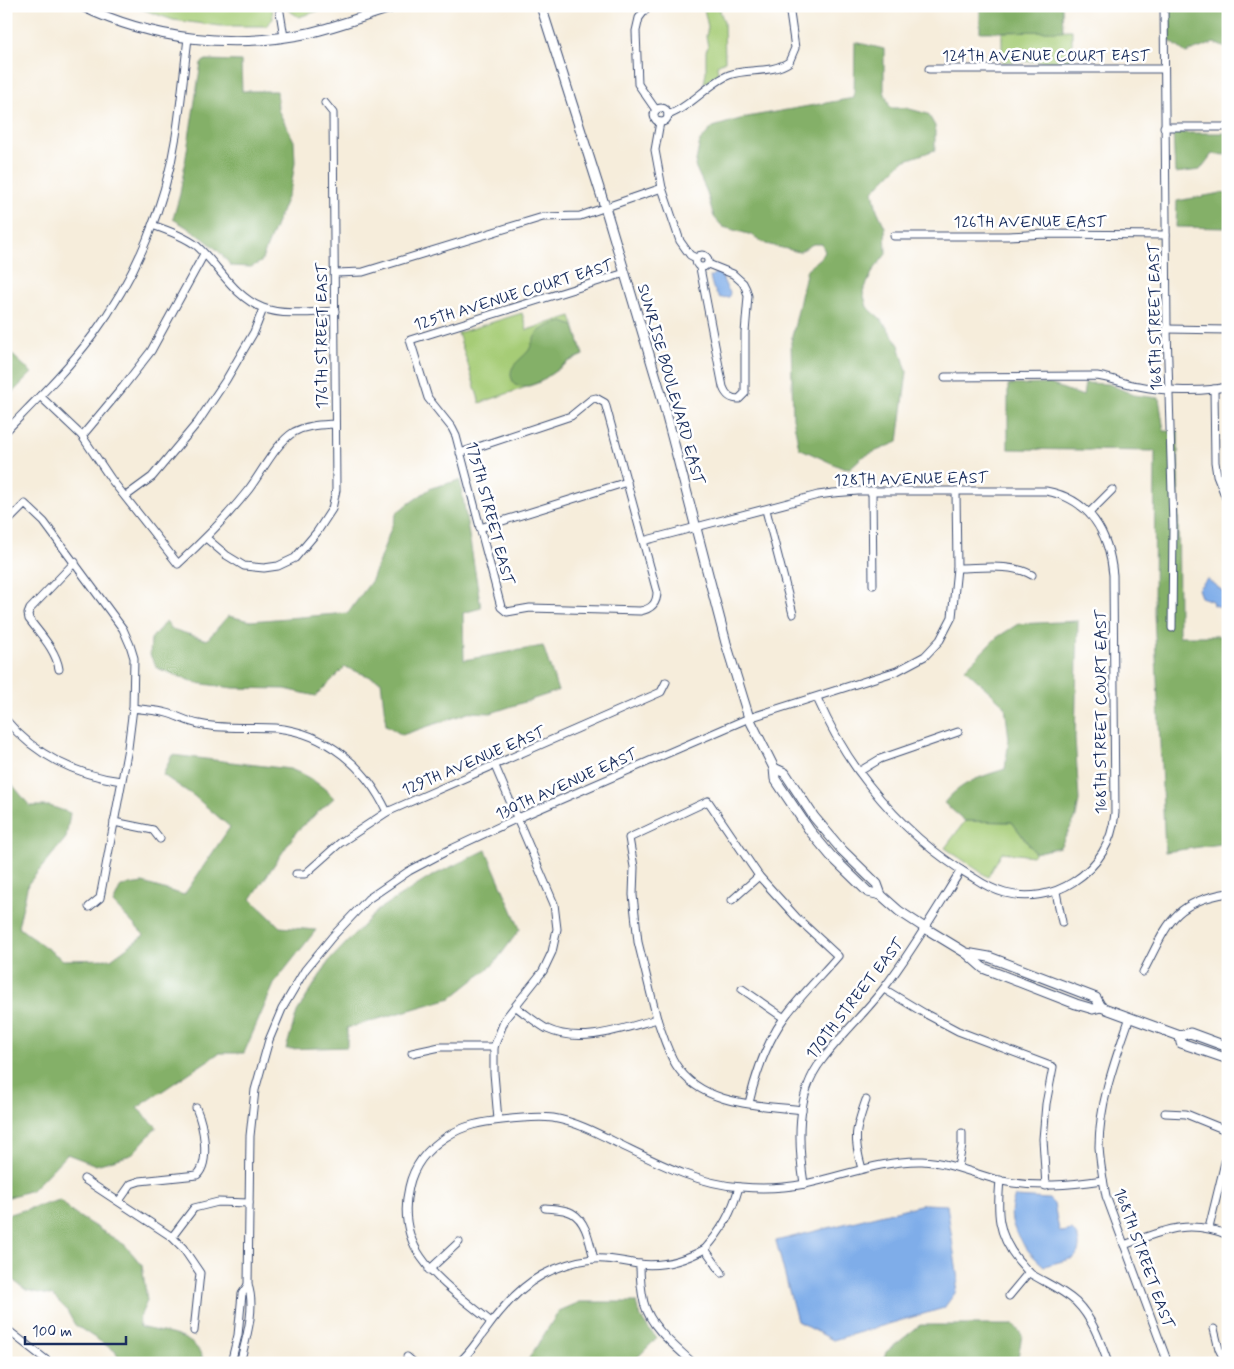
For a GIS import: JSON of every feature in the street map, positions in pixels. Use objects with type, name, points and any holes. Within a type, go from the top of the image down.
[{"type":"street","points":[[82,6],[120,22],[156,32],[188,38],[228,41],[284,37],[337,25],[396,6]]},
{"type":"street","points":[[279,6],[284,37]]},
{"type":"street","name":"SUNRISE BOULEVARD EAST","points":[[540,6],[605,207],[661,394],[726,643],[749,718],[774,768],[775,779],[795,810],[831,856],[868,892],[881,895],[925,928],[966,953]]},
{"type":"street","points":[[648,6],[639,18],[636,32],[638,84],[656,110]]},
{"type":"street","points":[[660,122],[727,76],[782,67],[789,62],[795,48],[789,6]]},
{"type":"street","name":"168TH STREET EAST","points":[[1164,6],[1167,329],[1173,526],[1172,628]]},
{"type":"street","points":[[6,431],[72,363],[110,310],[135,266],[162,197],[176,137],[188,38]]},
{"type":"street","name":"124TH AVENUE COURT EAST","points":[[929,69],[1164,69]]},
{"type":"street","name":"176TH STREET EAST","points":[[206,538],[226,555],[244,566],[264,568],[278,566],[295,558],[312,539],[332,510],[336,490],[333,113],[325,103]]},
{"type":"street","points":[[656,110],[664,109],[668,115]]},
{"type":"street","points":[[656,110],[655,118],[660,122]]},
{"type":"street","points":[[660,122],[655,150],[662,188],[680,241],[690,255],[696,258]]},
{"type":"street","points":[[1164,127],[1228,127]]},
{"type":"street","points":[[335,273],[363,272],[543,217],[580,216],[662,188]]},
{"type":"street","points":[[152,224],[196,245],[240,294],[263,309],[284,312],[335,312]]},
{"type":"street","name":"126TH AVENUE EAST","points":[[894,236],[1008,236],[1045,234],[1166,236]]},
{"type":"street","points":[[82,436],[124,388],[151,351],[204,254]]},
{"type":"street","points":[[696,258],[696,264],[704,266],[733,274],[739,278],[748,296],[745,334],[745,393],[739,399],[730,398],[724,391],[704,266],[708,260],[706,256],[701,255],[696,258]]},
{"type":"street","name":"125TH AVENUE COURT EAST","points":[[410,340],[625,273]]},
{"type":"street","points":[[126,496],[152,477],[198,422],[226,380],[254,332],[263,309]]},
{"type":"street","points":[[1167,329],[1228,330]]},
{"type":"street","name":"175TH STREET EAST","points":[[410,340],[428,398],[452,428],[501,607],[508,612],[530,608],[647,610],[655,603],[657,592],[643,541]]},
{"type":"street","points":[[945,377],[1097,376],[1112,378],[1141,387],[1214,389],[1228,386]]},
{"type":"street","points":[[1214,389],[1215,462],[1217,475],[1228,503]]},
{"type":"street","points":[[40,396],[82,436],[112,479],[178,564],[206,538],[249,489],[285,438],[296,431],[313,425],[335,424]]},
{"type":"street","points":[[460,453],[572,416],[592,399],[596,398],[605,403],[643,541]]},
{"type":"street","points":[[480,528],[627,482]]},
{"type":"street","name":"130TH AVENUE EAST","points":[[248,1285],[250,1136],[255,1090],[268,1040],[282,1009],[305,970],[332,937],[368,899],[416,867],[445,852],[518,818],[749,718],[817,698],[897,671],[929,653],[940,640],[952,617],[957,568],[956,490]]},
{"type":"street","name":"128TH AVENUE EAST","points":[[643,541],[818,495],[833,493],[1046,490],[1057,492],[1090,512]]},
{"type":"street","points":[[1090,512],[1112,490]]},
{"type":"street","points":[[872,491],[873,585]]},
{"type":"street","points":[[6,523],[25,504],[44,522],[123,628],[134,658],[133,708],[128,748],[100,898],[88,908]]},
{"type":"street","points":[[766,510],[793,614]]},
{"type":"street","name":"168TH STREET COURT EAST","points":[[1056,892],[1090,869],[1103,853],[1112,830],[1115,813],[1113,575],[1108,546],[1090,512]]},
{"type":"street","points":[[59,669],[54,652],[28,614],[30,608],[75,562]]},
{"type":"street","points":[[957,568],[1015,568],[1032,575]]},
{"type":"street","name":"129TH AVENUE EAST","points":[[296,874],[305,874],[340,843],[387,812],[661,692],[666,682]]},
{"type":"street","points":[[817,698],[842,746],[880,798],[903,823],[934,851],[983,884],[1005,893],[1023,896],[1056,892],[1062,922]]},
{"type":"street","points":[[133,708],[165,712],[200,724],[277,728],[310,736],[348,758],[379,795],[387,812]]},
{"type":"street","points":[[6,720],[17,733],[43,754],[78,771],[105,779],[121,781]]},
{"type":"street","points":[[860,771],[880,759],[958,732]]},
{"type":"street","points":[[495,766],[554,904],[557,929],[552,952],[543,971],[505,1019],[494,1047],[498,1120]]},
{"type":"street","points":[[749,1103],[755,1077],[767,1048],[784,1018],[838,956],[797,918],[759,876],[708,801],[629,838],[634,867],[633,895],[638,942],[657,1019],[669,1053],[688,1081],[715,1096],[749,1103],[802,1110]]},
{"type":"street","points":[[114,822],[153,830],[160,839]]},
{"type":"street","name":"170TH STREET EAST","points":[[804,1184],[800,1141],[802,1110],[812,1076],[821,1061],[884,989],[961,870]]},
{"type":"street","points":[[732,900],[759,876]]},
{"type":"street","points":[[1143,972],[1162,933],[1172,919],[1194,902],[1214,895],[1228,893]]},
{"type":"street","points":[[966,953],[989,957],[1096,998],[1097,1008]]},
{"type":"street","points":[[966,953],[983,968],[1076,1004],[1130,1017],[1180,1036],[1190,1033],[1228,1048]]},
{"type":"street","points":[[742,989],[784,1018]]},
{"type":"street","points":[[884,989],[958,1031],[1053,1067],[1046,1104],[1043,1139],[1046,1186]]},
{"type":"street","points":[[516,1007],[542,1026],[565,1034],[584,1035],[610,1031],[657,1019]]},
{"type":"street","name":"168TH STREET EAST","points":[[1130,1017],[1116,1058],[1103,1110],[1099,1145],[1106,1196],[1168,1363]]},
{"type":"street","points":[[1180,1036],[1182,1043],[1228,1060]]},
{"type":"street","points":[[412,1053],[440,1047],[494,1047]]},
{"type":"street","points":[[862,1170],[855,1136],[866,1100]]},
{"type":"street","points":[[119,1201],[131,1184],[140,1181],[197,1175],[202,1170],[204,1160],[202,1122],[196,1108]]},
{"type":"street","points":[[1165,1113],[1186,1114],[1228,1131]]},
{"type":"street","points":[[491,1322],[429,1270],[412,1241],[406,1222],[406,1203],[412,1176],[420,1160],[434,1145],[458,1129],[476,1123],[530,1117],[552,1118],[581,1125],[671,1169],[703,1180],[739,1187],[773,1188],[804,1184],[897,1162],[924,1161],[958,1167],[1000,1180],[1026,1185],[1069,1185],[1103,1180]]},
{"type":"street","points":[[958,1167],[962,1133]]},
{"type":"street","points":[[1209,1228],[1228,1150]]},
{"type":"street","points":[[84,1178],[172,1237],[183,1248],[200,1273],[194,1331]]},
{"type":"street","points":[[1000,1180],[999,1222],[1011,1251],[1029,1272],[1059,1289],[1076,1302],[1089,1316],[1108,1363]]},
{"type":"street","points":[[458,1363],[491,1322],[520,1292],[541,1275],[572,1263],[594,1259],[658,1265],[676,1261],[705,1249],[725,1223],[739,1187]]},
{"type":"street","points":[[172,1237],[194,1208],[218,1202],[249,1203]]},
{"type":"street","points":[[545,1208],[571,1212],[581,1221],[588,1236],[594,1259]]},
{"type":"street","points":[[1124,1245],[1168,1229],[1209,1228],[1228,1235]]},
{"type":"street","points":[[429,1270],[459,1242]]},
{"type":"street","points":[[705,1249],[722,1273]]},
{"type":"street","points":[[640,1264],[641,1287],[645,1305],[655,1325],[693,1363]]},
{"type":"street","points":[[1009,1296],[1029,1272]]},
{"type":"street","points":[[231,1363],[238,1335],[242,1294],[248,1285]]},
{"type":"street","points":[[240,1363],[252,1295],[248,1285]]},
{"type":"street","points":[[1214,1329],[1218,1349],[1226,1363]]},
{"type":"street","points":[[8,1333],[50,1363]]},
{"type":"street","points":[[407,1356],[414,1363]]},
{"type":"green space","points":[[133,6],[272,6],[273,19],[266,26],[220,26],[173,20]]},
{"type":"green space","points":[[288,6],[333,6],[299,17],[288,10]]},
{"type":"green space","points":[[706,6],[721,6],[720,11],[724,22],[725,61],[717,65],[718,73],[704,84],[706,51],[708,47],[706,36],[708,27],[704,9]]},
{"type":"green space","points":[[980,6],[1062,6],[1063,31],[980,32]]},
{"type":"green space","points":[[1169,6],[1228,6],[1228,49],[1214,43],[1186,53],[1170,41]]},
{"type":"green space","points":[[1072,30],[1072,61],[1002,62],[1002,32]]},
{"type":"green space","points":[[855,42],[884,49],[884,91],[890,108],[906,108],[928,114],[935,126],[935,150],[903,161],[873,191],[877,210],[885,227],[886,254],[873,271],[863,292],[867,307],[881,319],[899,345],[907,372],[898,442],[862,457],[850,468],[840,467],[799,448],[793,418],[791,342],[807,269],[821,258],[825,252],[822,244],[813,244],[799,252],[766,244],[752,235],[723,227],[714,217],[706,190],[695,166],[700,141],[713,127],[747,117],[854,98]]},
{"type":"green space","points":[[206,60],[241,61],[242,91],[277,91],[278,110],[294,141],[295,162],[291,187],[261,262],[251,267],[231,266],[212,245],[173,219],[180,194],[201,63]]},
{"type":"green space","points":[[1173,133],[1228,133],[1228,155],[1212,154],[1200,170],[1175,173]]},
{"type":"green space","points":[[1221,193],[1228,194],[1228,228],[1176,227],[1177,201]]},
{"type":"green space","points":[[522,313],[527,330],[571,316],[583,355],[570,361],[538,383],[480,403],[458,333]]},
{"type":"green space","points":[[563,322],[574,326],[583,355],[568,362],[537,383],[523,386],[515,385],[512,379],[512,369],[529,350],[537,334],[546,327]]},
{"type":"green space","points":[[6,349],[32,373],[6,399]]},
{"type":"green space","points":[[1085,383],[1109,384],[1134,395],[1159,398],[1164,431],[1178,431],[1179,636],[1228,636],[1228,843],[1165,852],[1154,613],[1155,451],[1008,449],[1008,385],[1050,384],[1083,396]]},
{"type":"green space","points":[[460,480],[481,608],[463,613],[464,660],[543,646],[558,691],[491,713],[471,712],[402,735],[386,725],[381,681],[345,667],[316,696],[285,689],[233,688],[196,683],[157,668],[150,655],[151,639],[166,621],[172,629],[207,640],[228,616],[251,621],[348,613],[372,580],[397,512],[431,488]]},
{"type":"green space","points":[[1078,621],[1075,738],[1079,800],[1076,817],[1060,847],[1035,853],[1012,822],[965,821],[944,803],[964,785],[1005,769],[1009,739],[1005,706],[965,669],[996,638],[1018,624]]},
{"type":"green space","points":[[172,755],[290,769],[314,781],[334,798],[297,831],[251,899],[280,927],[316,930],[275,982],[244,1053],[219,1053],[137,1108],[157,1127],[131,1155],[96,1165],[67,1154],[32,1190],[6,1198],[6,777],[30,806],[50,806],[70,813],[66,838],[28,884],[18,927],[63,960],[111,959],[144,935],[113,903],[121,886],[143,883],[184,895],[230,827],[194,796],[163,775]]},
{"type":"green space","points":[[965,821],[1012,822],[1035,853],[1032,856],[1002,852],[988,877],[945,848]]},
{"type":"green space","points":[[486,850],[520,929],[494,964],[451,998],[347,1028],[347,1047],[286,1049],[297,1012],[329,961],[378,910],[432,876]]},
{"type":"green space","points":[[60,1200],[73,1213],[125,1245],[142,1265],[147,1301],[139,1319],[140,1327],[179,1336],[187,1340],[201,1353],[204,1363],[121,1363],[115,1351],[75,1325],[66,1309],[53,1296],[26,1290],[6,1275],[6,1215]]},
{"type":"green space","points":[[580,1302],[636,1302],[644,1322],[657,1338],[632,1363],[526,1363],[559,1311]]},
{"type":"green space","points":[[920,1325],[1014,1325],[1022,1335],[1017,1363],[883,1363],[886,1352]]},
{"type":"water","points":[[717,272],[730,292],[729,297],[720,298],[713,288],[710,277]]},
{"type":"water","points":[[1207,579],[1228,595],[1228,609],[1213,605],[1212,601],[1201,597],[1198,589]]},
{"type":"water","points":[[1015,1197],[1049,1199],[1054,1204],[1059,1230],[1062,1232],[1072,1230],[1077,1236],[1079,1247],[1077,1255],[1074,1258],[1044,1266],[1037,1260],[1023,1244],[1013,1226],[1011,1216]]},
{"type":"water","points":[[924,1204],[947,1205],[958,1280],[955,1293],[944,1308],[833,1340],[797,1321],[776,1241]]}]
